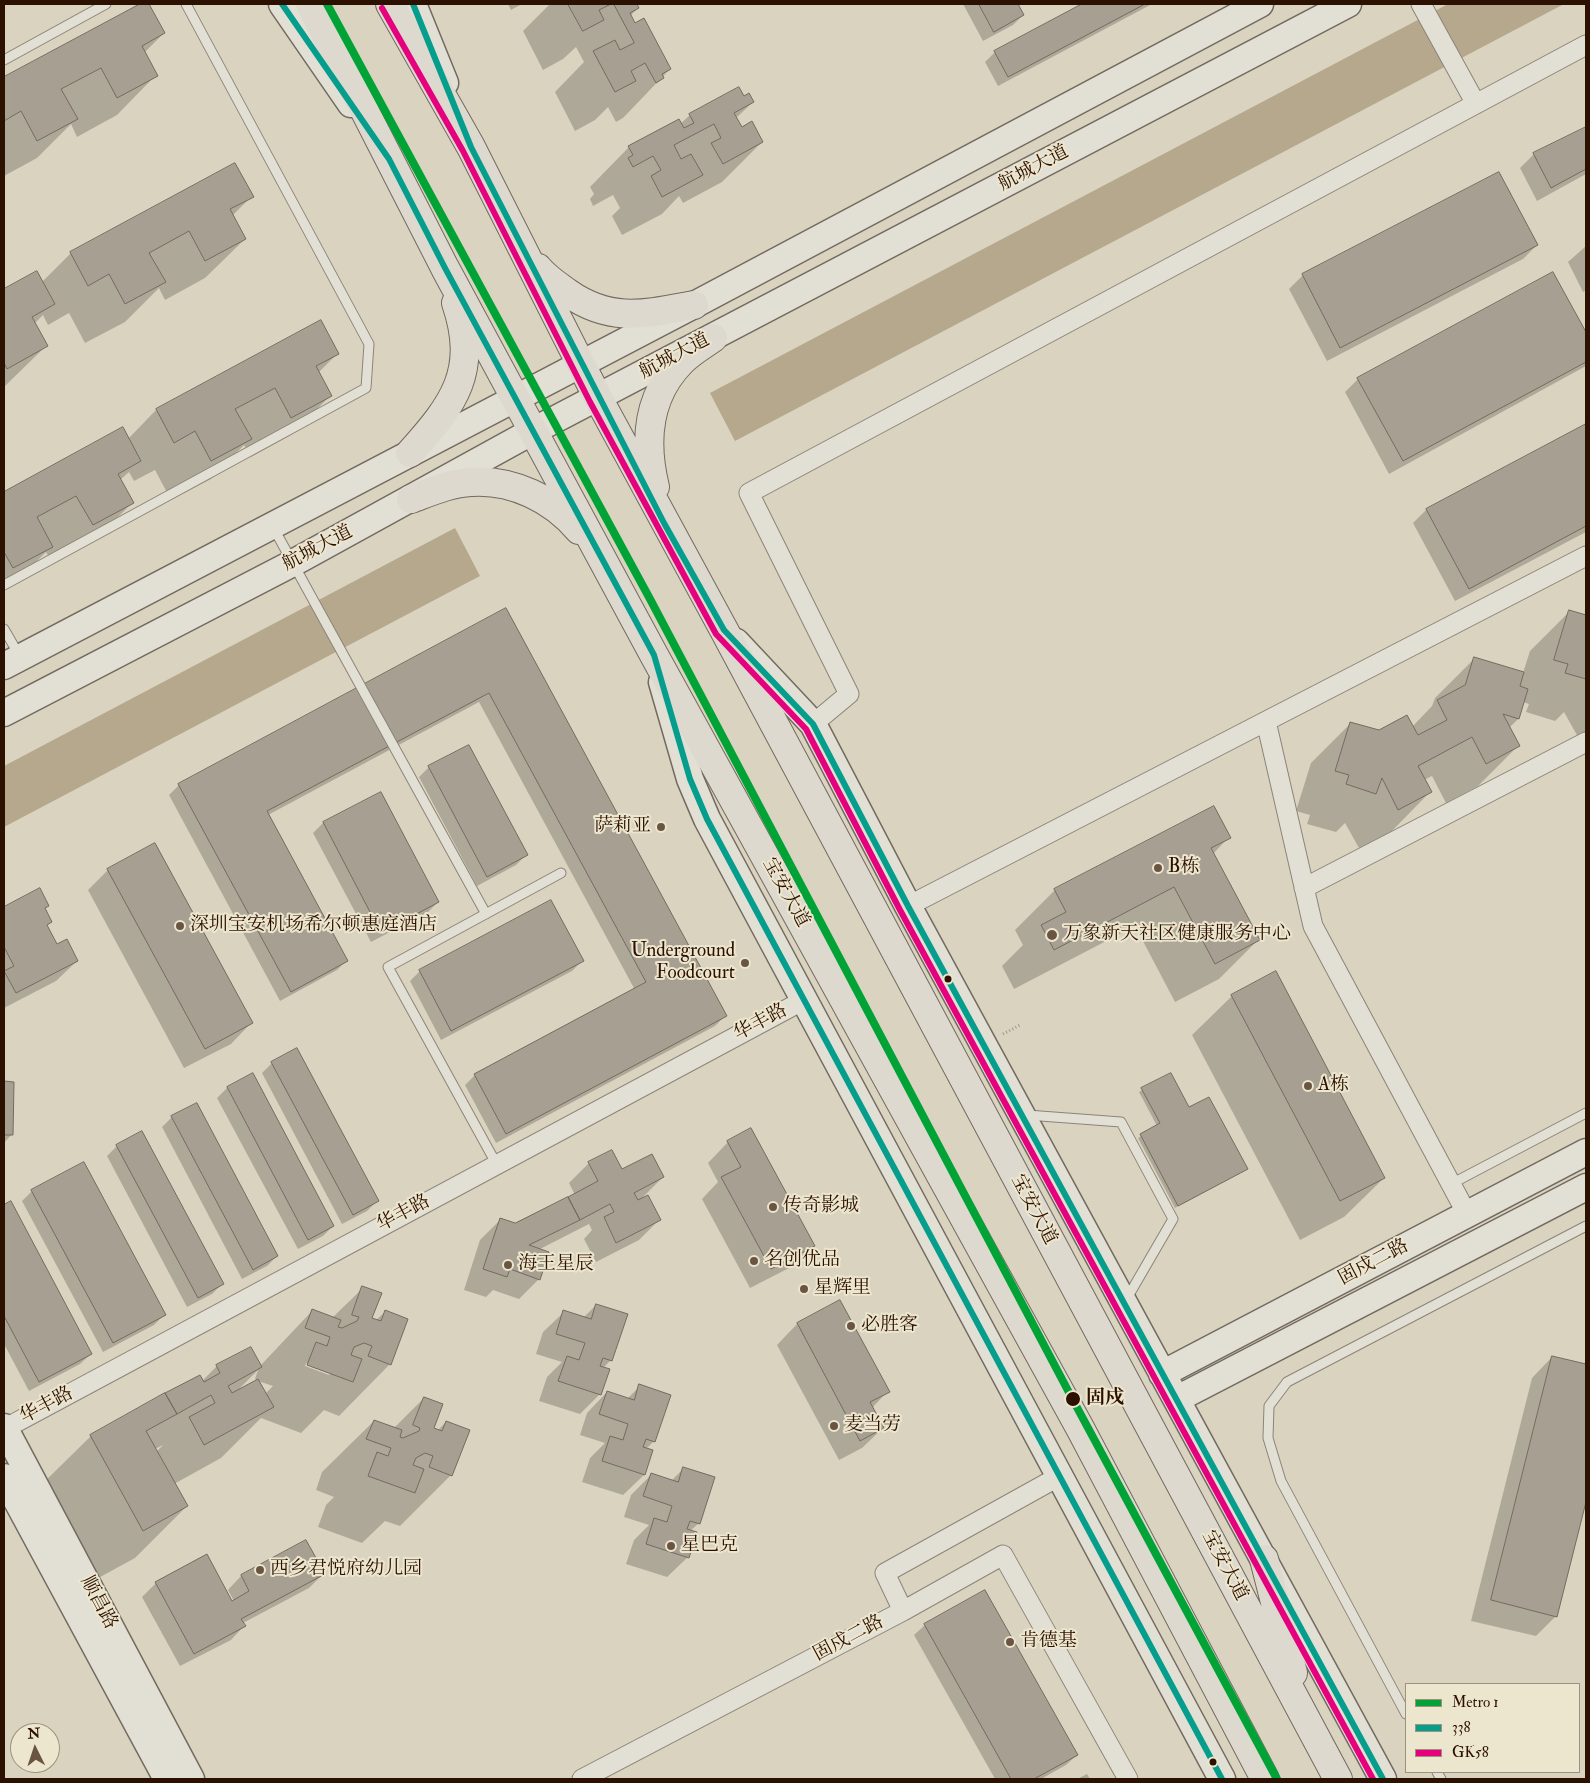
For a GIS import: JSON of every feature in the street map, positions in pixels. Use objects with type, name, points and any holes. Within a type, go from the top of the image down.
[{"type":"main road","points":[[282,4],[389,159]]},
{"type":"main road","name":"宝安大道","points":[[310,4],[444,268],[516,397],[654,655],[1080,1428],[1265,1779]]},
{"type":"main road","name":"宝安大道","points":[[390,4],[471,146],[518,243],[664,523],[724,630],[1338,1779]]},
{"type":"main road","points":[[413,4],[471,146]]},
{"type":"main road","name":"航城大道","points":[[12,662],[1260,4]]},
{"type":"main road","name":"航城大道","points":[[4,713],[293,563],[533,431],[1348,4]]},
{"type":"main road","points":[[518,243],[541,272],[578,300],[597,310],[630,315],[694,304]]},
{"type":"main road","points":[[410,453],[448,407],[462,376],[464,353],[461,325],[444,268]]},
{"type":"main road","points":[[664,523],[649,452],[648,432],[653,410],[659,392],[669,376],[683,361],[713,338]]},
{"type":"main road","points":[[411,499],[450,486],[470,482],[491,482],[516,486],[545,500],[573,522],[601,556]]},
{"type":"main road","points":[[724,630],[813,724],[908,906],[1383,1779]]},
{"type":"main road","points":[[654,655],[690,779],[707,819],[1058,1477],[1222,1779]]},
{"type":"main road","name":"固戍二路","points":[[1162,1374],[1586,1152]]},
{"type":"main road","name":"固戍二路","points":[[1177,1399],[1586,1187]]},
{"type":"main road","name":"顺昌路","points":[[4,1428],[191,1779]]},
{"type":"main road","name":"顺昌路","points":[[4,1477],[167,1779]]},
{"type":"main road","points":[[1264,1559],[1304,1714]]},
{"type":"street","points":[[1422,4],[1474,100]]},
{"type":"street","points":[[813,724],[849,694],[749,493],[1474,100],[1586,45]]},
{"type":"street","points":[[908,906],[1586,556]]},
{"type":"street","points":[[1266,721],[1313,926],[1467,1214]]},
{"type":"street","points":[[1304,888],[1586,742]]},
{"type":"street","name":"华丰路","points":[[4,1428],[804,1000]]},
{"type":"street","name":"固戍二路","points":[[582,1779],[903,1611],[885,1573],[1058,1477]]},
{"type":"street","points":[[903,1611],[1003,1555],[1128,1779]]},
{"type":"lane","points":[[4,60],[106,4]]},
{"type":"lane","points":[[4,585],[366,388],[369,344],[186,4]]},
{"type":"lane","points":[[272,525],[486,914]]},
{"type":"lane","points":[[4,629],[12,662]]},
{"type":"lane","points":[[497,1164],[388,966],[561,873]]},
{"type":"lane","points":[[1451,1184],[1586,1113]]},
{"type":"lane","points":[[1021,1114],[1121,1122],[1174,1219],[1124,1304]]},
{"type":"lane","points":[[1405,1712],[1281,1481],[1268,1438],[1269,1406],[1287,1382],[1586,1226]]},
{"type":"path","points":[[1003,1034],[1020,1025]]},
{"type":"shaded area","points":[[1448,4],[1564,4],[735,441],[710,393]]},
{"type":"shaded area","points":[[455,528],[480,576],[4,827],[4,766]]},
{"type":"building","points":[[140,4],[149,4],[165,33],[142,46],[158,76],[117,98],[101,68],[61,89],[78,119],[37,141],[21,111],[4,121],[4,77]]},
{"type":"building","points":[[568,4],[611,4],[599,10],[604,20],[583,31]]},
{"type":"building","points":[[614,4],[637,4],[639,8],[630,13],[635,23],[644,18],[671,69],[662,74],[664,78],[656,83],[645,63],[631,71],[636,81],[615,92],[593,51],[615,40],[620,50],[634,43]]},
{"type":"building","points":[[979,4],[1018,4],[1024,15],[994,32]]},
{"type":"building","points":[[1082,4],[1145,4],[1008,77],[994,51]]},
{"type":"building","points":[[739,87],[744,96],[749,93],[754,102],[734,113],[742,127],[752,121],[763,142],[723,164],[711,143],[721,138],[714,124],[674,145],[681,159],[691,154],[703,175],[662,197],[651,176],[661,170],[653,156],[633,167],[628,158],[633,155],[628,146],[679,119],[684,128],[694,123],[689,114]]},
{"type":"building","points":[[1586,127],[1586,169],[1551,188],[1533,153]]},
{"type":"building","points":[[235,163],[254,197],[230,209],[246,239],[205,261],[189,231],[149,253],[166,282],[125,304],[109,274],[88,286],[70,252]]},
{"type":"building","points":[[1499,172],[1538,245],[1340,348],[1302,274]]},
{"type":"building","points":[[37,271],[55,304],[32,317],[48,346],[7,369],[4,363],[4,289]]},
{"type":"building","points":[[1553,272],[1586,332],[1586,362],[1403,461],[1357,378]]},
{"type":"building","points":[[321,320],[339,354],[316,366],[332,396],[291,418],[275,388],[235,409],[252,439],[211,461],[195,431],[174,443],[156,409]]},
{"type":"building","points":[[1586,424],[1586,526],[1469,589],[1426,509]]},
{"type":"building","points":[[123,427],[141,461],[118,474],[134,503],[93,525],[76,496],[37,517],[53,547],[13,568],[4,552],[4,492]]},
{"type":"building","points":[[506,608],[727,1016],[506,1134],[474,1074],[646,982],[489,693],[267,811],[348,961],[291,992],[178,784]]},
{"type":"building","points":[[1569,610],[1586,615],[1586,679],[1565,673],[1568,664],[1554,660]]},
{"type":"building","points":[[1474,657],[1524,672],[1520,686],[1528,689],[1519,719],[1503,714],[1520,746],[1486,764],[1472,737],[1418,766],[1432,792],[1398,810],[1382,778],[1376,794],[1346,784],[1349,775],[1335,771],[1350,722],[1379,730],[1407,715],[1418,735],[1447,720],[1437,700],[1465,685]]},
{"type":"building","points":[[469,745],[528,855],[487,877],[428,766]]},
{"type":"building","points":[[381,792],[439,902],[381,933],[323,822]]},
{"type":"building","name":"B栋","points":[[1214,806],[1231,838],[1211,848],[1260,940],[1215,964],[1174,887],[1054,950],[1041,925],[1066,912],[1054,889]]},
{"type":"building","points":[[155,843],[253,1023],[205,1049],[107,869]]},
{"type":"building","points":[[40,888],[49,906],[45,908],[52,922],[47,925],[57,944],[67,939],[78,961],[16,993],[4,971],[14,966],[4,947],[4,907]]},
{"type":"building","points":[[551,900],[584,961],[451,1031],[419,970]]},
{"type":"building","name":"A栋","points":[[1276,971],[1385,1178],[1340,1201],[1231,995]]},
{"type":"building","points":[[297,1048],[379,1201],[353,1215],[271,1062]]},
{"type":"building","points":[[253,1073],[334,1226],[308,1240],[227,1087]]},
{"type":"building","points":[[1171,1073],[1189,1107],[1209,1097],[1248,1169],[1178,1206],[1140,1134],[1160,1123],[1141,1088]]},
{"type":"building","points":[[4,1081],[14,1082],[13,1135],[4,1135]]},
{"type":"building","points":[[197,1103],[278,1256],[253,1270],[171,1116]]},
{"type":"building","points":[[751,1128],[815,1246],[771,1269],[721,1177],[741,1167],[727,1141]]},
{"type":"building","points":[[142,1131],[224,1284],[198,1298],[116,1145]]},
{"type":"building","points":[[612,1150],[622,1169],[652,1154],[664,1177],[634,1193],[638,1200],[648,1195],[661,1220],[616,1243],[604,1217],[614,1212],[610,1204],[580,1220],[568,1197],[598,1181],[588,1162]]},
{"type":"building","points":[[84,1162],[166,1315],[113,1343],[31,1190]]},
{"type":"building","points":[[568,1197],[580,1220],[529,1245],[549,1252],[540,1280],[510,1269],[507,1277],[483,1269],[500,1218],[515,1223]]},
{"type":"building","points":[[11,1201],[92,1354],[39,1382],[4,1316],[4,1205]]},
{"type":"building","points":[[362,1286],[382,1293],[372,1318],[381,1321],[385,1310],[408,1319],[391,1365],[368,1356],[372,1346],[364,1343],[354,1347],[351,1355],[362,1359],[353,1382],[307,1365],[316,1342],[327,1346],[330,1337],[305,1328],[312,1309],[341,1320],[338,1327],[342,1328],[357,1321],[359,1317],[352,1315]]},
{"type":"building","points":[[840,1300],[890,1392],[870,1402],[884,1428],[860,1441],[797,1323]]},
{"type":"building","points":[[596,1304],[628,1314],[612,1361],[603,1358],[600,1366],[610,1369],[601,1395],[558,1381],[567,1356],[579,1360],[585,1343],[556,1334],[563,1310],[591,1319]]},
{"type":"building","points":[[251,1347],[262,1367],[228,1386],[232,1393],[258,1379],[274,1407],[204,1445],[189,1417],[215,1403],[211,1395],[177,1414],[165,1393],[200,1375],[204,1382],[220,1373],[216,1365]]},
{"type":"building","points":[[1552,1356],[1586,1364],[1586,1502],[1557,1617],[1491,1600]]},
{"type":"building","points":[[639,1384],[671,1395],[655,1442],[646,1439],[643,1447],[653,1450],[645,1475],[602,1461],[610,1436],[623,1440],[628,1424],[599,1414],[607,1391],[634,1400]]},
{"type":"building","points":[[165,1393],[177,1414],[146,1431],[188,1506],[143,1531],[90,1435]]},
{"type":"building","points":[[424,1397],[443,1404],[434,1428],[442,1431],[446,1421],[470,1430],[452,1476],[429,1467],[433,1456],[425,1453],[416,1458],[413,1465],[424,1469],[415,1493],[368,1476],[377,1452],[388,1456],[391,1448],[366,1439],[374,1420],[402,1430],[400,1437],[403,1438],[419,1431],[420,1428],[413,1425]]},
{"type":"building","points":[[683,1467],[715,1477],[700,1524],[690,1521],[687,1529],[697,1532],[689,1558],[646,1544],[654,1518],[667,1522],[672,1506],[643,1496],[651,1473],[678,1482]]},
{"type":"building","points":[[306,1540],[325,1574],[241,1619],[246,1626],[194,1654],[155,1582],[207,1554],[232,1601],[249,1591],[241,1575]]},
{"type":"building","points":[[985,1590],[1078,1755],[1034,1779],[1011,1779],[924,1624]]},
{"type":"metro line","name":"1","points":[[327,4],[650,599],[1073,1400],[1277,1779]]},
{"type":"transit line","name":"338","points":[[282,4],[389,159],[445,268],[654,655],[690,779],[707,819],[1222,1779]]},
{"type":"transit line","name":"338","points":[[413,4],[471,147],[664,523],[724,630],[813,724],[908,906],[1383,1779]]},
{"type":"transit line","name":"GK58","points":[[382,8],[463,151],[590,402],[716,634],[806,729],[900,910],[1373,1779]]},
{"type":"place","name":"萨莉亚","points":[[661,827]]},
{"type":"place","name":"B栋","points":[[1158,868]]},
{"type":"place","name":"深圳宝安机场希尔顿惠庭酒店","points":[[180,926]]},
{"type":"place","name":"万象新天社区健康服务中心","points":[[1052,935]]},
{"type":"place","name":"Underground Foodcourt","points":[[745,963]]},
{"type":"place","name":"A栋","points":[[1308,1086]]},
{"type":"place","name":"传奇影城","points":[[773,1207]]},
{"type":"place","name":"名创优品","points":[[754,1261]]},
{"type":"place","name":"海王星辰","points":[[508,1265]]},
{"type":"place","name":"星辉里","points":[[804,1289]]},
{"type":"place","name":"必胜客","points":[[851,1326]]},
{"type":"place","name":"固戍","points":[[1073,1399]]},
{"type":"place","name":"麦当劳","points":[[834,1426]]},
{"type":"place","name":"星巴克","points":[[671,1546]]},
{"type":"place","name":"西乡君悦府幼儿园","points":[[260,1570]]},
{"type":"place","name":"肯德基","points":[[1010,1642]]}]
